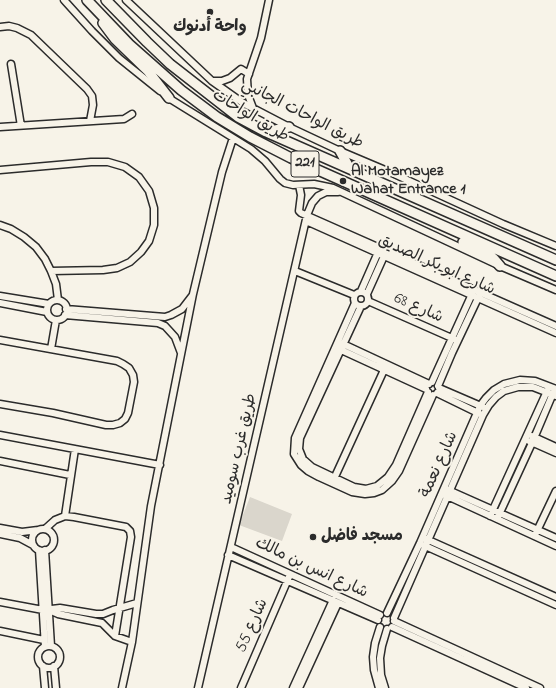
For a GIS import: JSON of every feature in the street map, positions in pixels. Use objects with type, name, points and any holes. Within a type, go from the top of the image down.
[{"type":"highway","name":"طريق الواحات","points":[[87,0],[147,60],[172,82],[201,106],[234,127],[292,158],[556,276]]},
{"type":"highway","name":"طريق الواحات","points":[[106,0],[147,42],[184,75],[238,117],[266,132],[556,260]]},
{"type":"highway","points":[[98,12],[103,24],[110,34],[148,71],[169,98]]},
{"type":"highway","points":[[266,132],[289,127]]},
{"type":"highway","points":[[340,151],[350,169]]},
{"type":"highway","points":[[438,224],[449,235],[491,256],[500,266]]},
{"type":"street","points":[[64,0],[92,31],[133,70],[169,98],[261,157],[282,181],[290,185],[320,184],[340,191],[500,266],[556,290]]},
{"type":"street","name":"طريق الواحات الجانبي","points":[[126,0],[212,81],[235,98],[254,109],[340,151],[556,246]]},
{"type":"street","points":[[254,109],[249,100],[247,89],[249,74],[259,44],[269,0]]},
{"type":"street","points":[[0,27],[9,26],[17,28],[31,35],[87,89],[92,96],[93,105],[90,121]]},
{"type":"street","points":[[11,64],[21,126]]},
{"type":"street","points":[[212,81],[222,81],[230,78],[238,73],[241,68],[249,74]]},
{"type":"street","points":[[0,127],[124,119],[132,114]]},
{"type":"street","points":[[122,688],[132,642],[149,517],[193,294],[222,172],[233,138]]},
{"type":"street","points":[[0,170],[91,162],[108,162],[125,167],[139,177],[149,191],[154,208],[154,225],[149,241],[141,252],[130,262],[117,268],[103,270],[51,271]]},
{"type":"street","points":[[299,185],[301,198],[300,211],[307,218]]},
{"type":"street","name":"طريق غرب سوميد","points":[[198,688],[307,218],[312,203],[318,196],[326,192],[340,191]]},
{"type":"street","name":"شارع ابو بكر الصديق","points":[[307,218],[472,293],[556,326]]},
{"type":"street","points":[[0,225],[11,229],[36,247],[45,259],[51,271],[56,284],[58,300],[62,302],[66,312]]},
{"type":"street","points":[[358,305],[366,304],[368,301],[364,293],[379,251]]},
{"type":"street","points":[[364,293],[385,254]]},
{"type":"street","points":[[295,271],[354,295]]},
{"type":"street","points":[[354,295],[357,292],[364,293]]},
{"type":"street","points":[[358,305],[303,427],[299,449],[303,459],[311,470],[333,480],[362,488],[370,488],[381,484],[396,464],[433,388],[472,293]]},
{"type":"street","points":[[66,312],[166,317],[182,309],[193,294]]},
{"type":"street","points":[[354,295],[353,300],[358,305]]},
{"type":"street","points":[[0,296],[49,304]]},
{"type":"street","points":[[454,339],[479,296]]},
{"type":"street","name":"شارع ابو بكر الصديق","points":[[479,296],[556,333]]},
{"type":"street","points":[[58,300],[52,301],[49,304],[47,312],[50,318],[60,320],[66,312]]},
{"type":"street","name":"شارع 68","points":[[368,301],[454,339]]},
{"type":"street","points":[[0,303],[47,312]]},
{"type":"street","points":[[66,312],[158,323],[164,326],[175,337],[182,354]]},
{"type":"street","points":[[51,349],[56,320]]},
{"type":"street","points":[[0,340],[124,364],[129,368],[133,375],[134,382],[128,413],[125,419],[120,423],[106,425],[0,404]]},
{"type":"street","points":[[340,345],[384,370],[483,408]]},
{"type":"street","points":[[340,345],[433,388],[480,414]]},
{"type":"street","points":[[333,480],[384,370]]},
{"type":"street","name":"شارع نعمة","points":[[385,688],[381,675],[380,658],[382,646],[422,545],[483,408],[486,398],[494,390],[509,382],[520,380],[530,380],[553,391]]},
{"type":"street","points":[[491,513],[527,437],[553,391]]},
{"type":"street","points":[[498,516],[533,440],[553,391]]},
{"type":"street","points":[[0,435],[160,465]]},
{"type":"street","points":[[527,437],[556,453]]},
{"type":"street","points":[[533,440],[556,447]]},
{"type":"street","points":[[65,516],[75,449]]},
{"type":"street","points":[[0,461],[70,476]]},
{"type":"street","points":[[535,536],[556,491]]},
{"type":"street","points":[[446,492],[498,516],[556,538]]},
{"type":"street","points":[[0,528],[22,532],[45,529],[60,517],[65,516],[74,516],[126,527],[130,531],[131,537],[115,636]]},
{"type":"street","points":[[498,516],[556,546]]},
{"type":"street","points":[[42,550],[52,545],[53,540],[52,534],[45,529]]},
{"type":"street","points":[[33,545],[32,537],[38,530]]},
{"type":"street","points":[[0,534],[20,538],[42,550]]},
{"type":"street","points":[[425,538],[556,597]]},
{"type":"street","points":[[422,545],[556,605]]},
{"type":"street","name":"شارع نعمة","points":[[387,613],[422,545]]},
{"type":"street","name":"شارع انس بن مالك","points":[[230,547],[336,600],[379,618]]},
{"type":"street","points":[[0,631],[46,645],[57,650],[59,660],[54,666],[49,668],[43,666],[39,661],[38,654],[46,645],[46,610],[42,550]]},
{"type":"street","name":"شارع انس بن مالك","points":[[228,555],[289,577]]},
{"type":"street","name":"شارع 55","points":[[241,688],[289,577]]},
{"type":"street","points":[[546,601],[549,594]]},
{"type":"street","points":[[298,687],[336,600]]},
{"type":"street","points":[[0,602],[46,610],[102,623],[115,636],[132,642]]},
{"type":"street","points":[[46,610],[60,608],[103,614],[138,603]]},
{"type":"street","points":[[378,688],[374,670],[374,657],[375,643],[380,627],[379,618],[387,613],[392,615],[392,624]]},
{"type":"street","points":[[102,623],[103,614]]},
{"type":"street","points":[[380,627],[392,624],[482,665],[540,688]]},
{"type":"street","points":[[482,665],[526,688]]},
{"type":"street","points":[[43,666],[45,688]]},
{"type":"street","points":[[54,666],[56,688]]},
{"type":"shaded area","points":[[250,497],[292,514],[282,541],[239,525]]},
{"type":"place","name":"واحة أدنوك","points":[[210,12]]},
{"type":"place","name":"Al Motamayez Wahat Entrance 1","points":[[343,181]]},
{"type":"place","name":"مسجد فاضل","points":[[313,537]]}]
